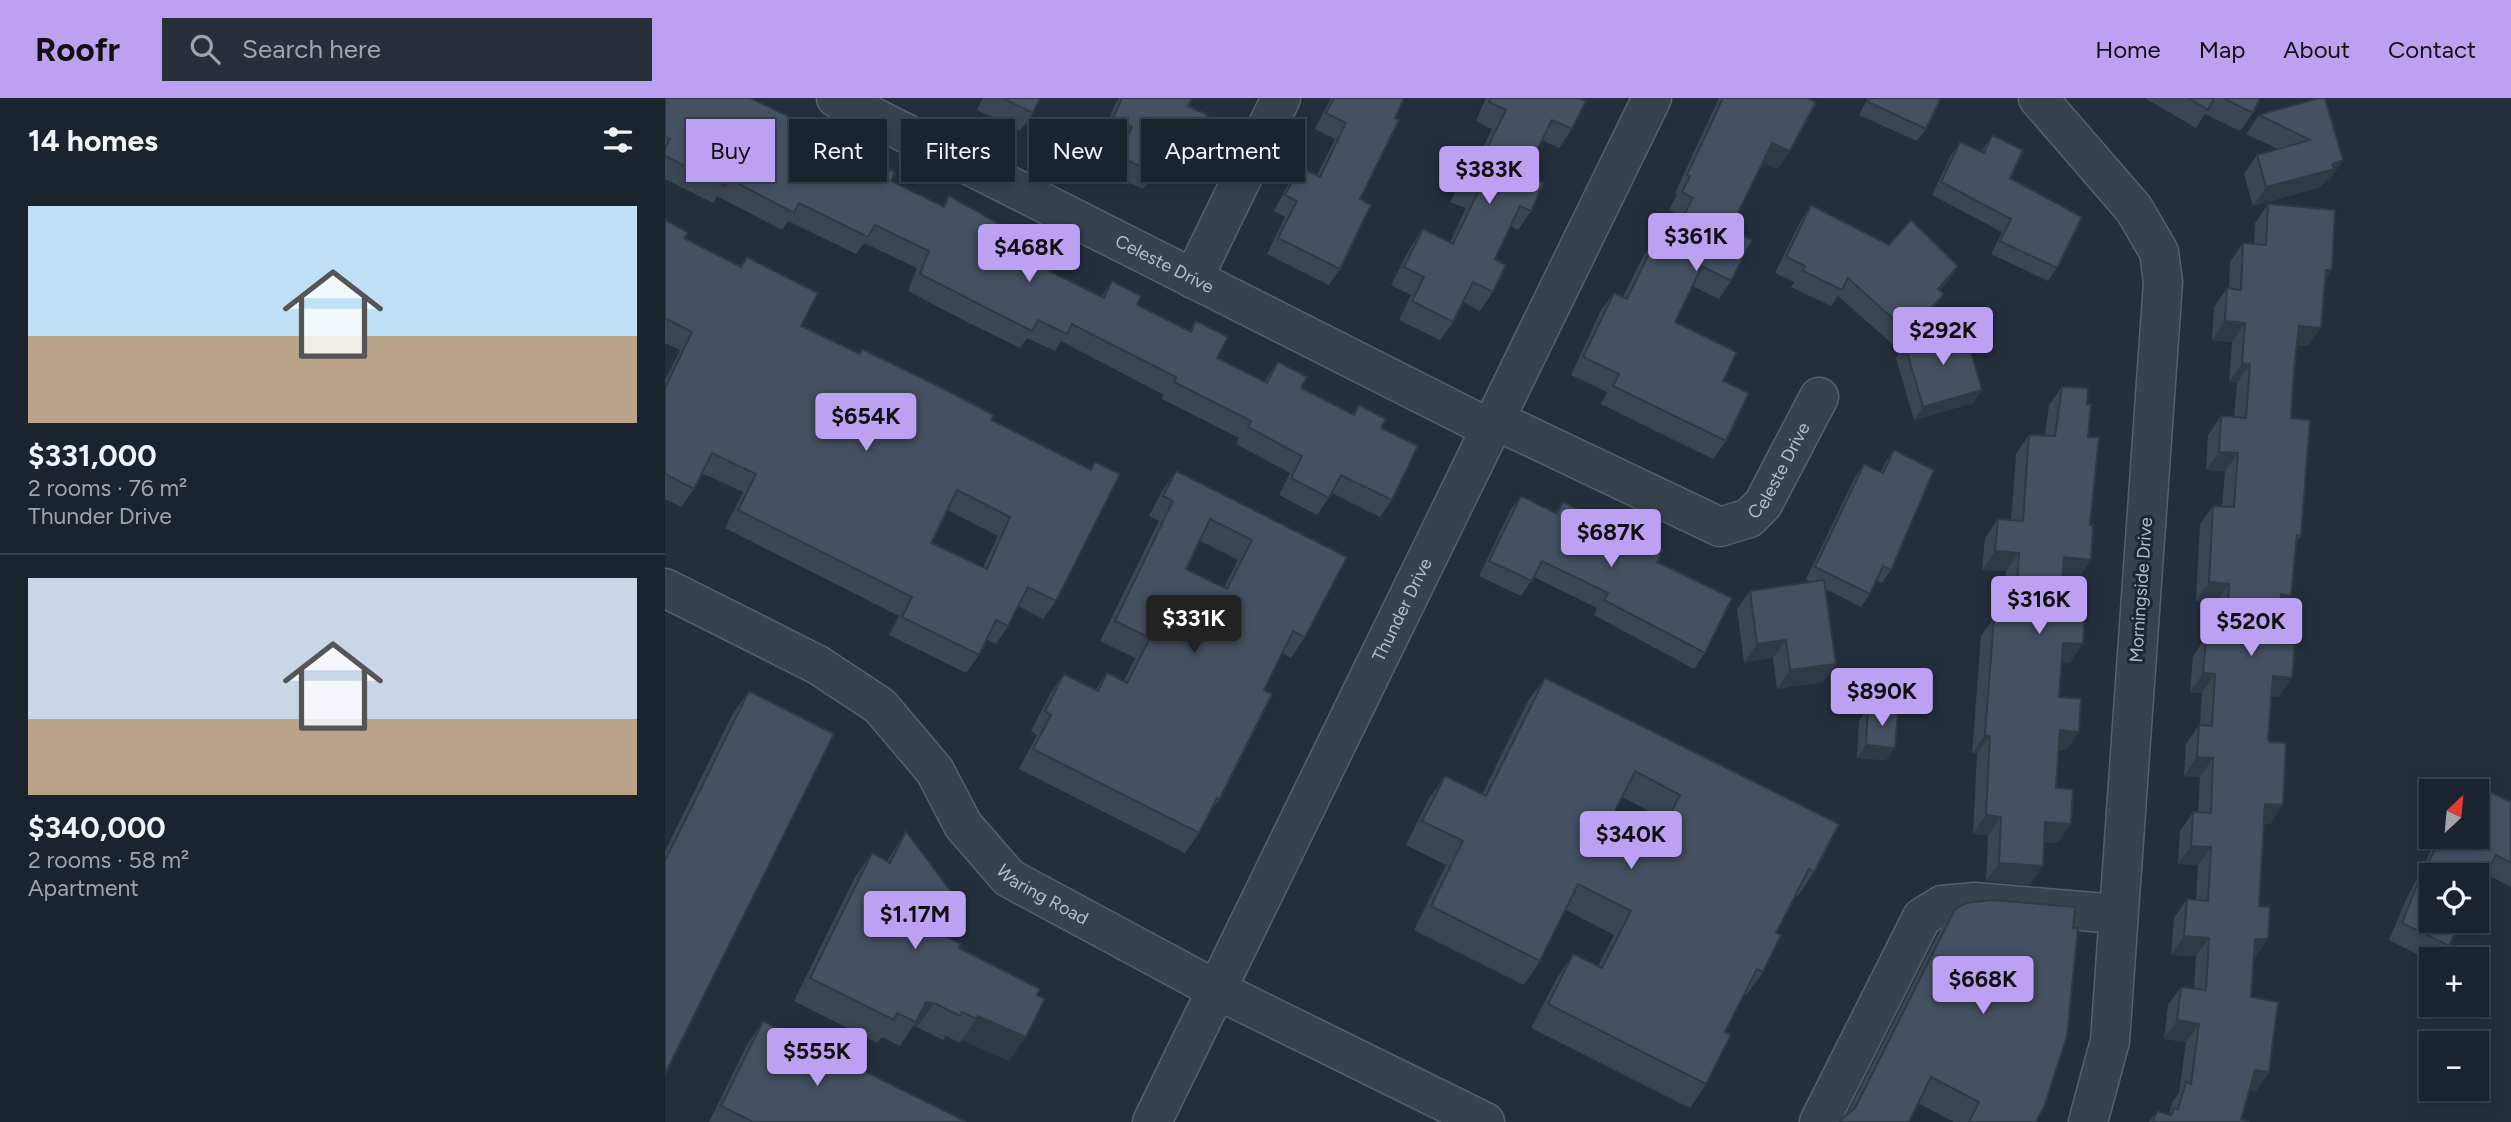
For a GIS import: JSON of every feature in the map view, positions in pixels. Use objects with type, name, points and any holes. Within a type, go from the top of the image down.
[{"type":"street","name":"Celeste Drive","points":[[836,98],[888,109],[1193,279],[1493,424],[1720,527],[1749,518],[1763,504],[1819,397]]},
{"type":"street","points":[[1193,279],[1281,98]]},
{"type":"street","name":"Thunder Drive","points":[[1152,1122],[1652,98]]},
{"type":"street","name":"Morningside Drive","points":[[2038,98],[2134,209],[2159,252],[2163,282],[2110,1041],[2088,1122]]},
{"type":"street","name":"Waring Road","points":[[665,588],[818,665],[880,706],[935,771],[963,825],[1009,878],[1217,990],[1485,1122]]},
{"type":"street","points":[[1819,1122],[1922,916],[1941,905],[1975,902],[2117,914]]},
{"type":"building","points":[[665,98],[750,98],[794,119],[789,119],[789,182],[887,182],[887,168],[895,172],[891,181],[944,207],[949,196],[1028,240],[1029,237],[1059,251],[1049,271],[1104,298],[1112,281],[1141,296],[1137,305],[1191,332],[1196,321],[1228,337],[1217,358],[1267,383],[1278,362],[1307,377],[1301,388],[1354,415],[1359,405],[1386,419],[1381,428],[1418,446],[1392,500],[1341,475],[1329,498],[1291,478],[1302,456],[1248,427],[1251,421],[1174,382],[1176,377],[1072,324],[1067,334],[1038,320],[1032,331],[920,274],[929,251],[875,225],[868,237],[799,203],[794,213],[736,182],[775,182],[775,119],[686,119],[686,166],[665,156],[665,148],[670,139],[665,136]]},
{"type":"building","points":[[1003,98],[1040,98],[1033,113]]},
{"type":"building","points":[[1122,98],[1192,98],[1188,106],[1208,115],[1206,119],[1141,119],[1141,167],[1127,160],[1127,137],[1132,127],[1127,125],[1127,119],[1113,118]]},
{"type":"building","points":[[1334,98],[1404,98],[1395,118],[1399,120],[1360,199],[1371,205],[1340,269],[1278,238],[1297,201],[1285,195],[1292,182],[1305,182],[1305,170],[1320,177],[1346,123],[1326,113]]},
{"type":"building","points":[[1491,98],[1579,98],[1586,101],[1572,129],[1552,120],[1525,174],[1544,183],[1531,211],[1520,206],[1495,259],[1506,265],[1493,292],[1473,282],[1453,322],[1412,301],[1424,277],[1404,267],[1423,229],[1453,244],[1479,190],[1464,183],[1478,153],[1483,156],[1506,110],[1489,102]]},
{"type":"building","points":[[1723,98],[1807,98],[1816,102],[1790,151],[1772,143],[1730,229],[1752,240],[1731,281],[1702,266],[1675,322],[1737,352],[1723,381],[1749,393],[1726,441],[1613,386],[1619,374],[1583,357],[1614,293],[1627,299],[1657,237],[1670,243],[1693,198],[1682,192],[1690,176],[1687,175]]},
{"type":"building","points":[[1871,98],[1941,98],[1926,129],[1868,102]]},
{"type":"building","points":[[2189,98],[2214,98],[2208,110]]},
{"type":"building","points":[[2223,98],[2260,98],[2253,113]]},
{"type":"building","points":[[2325,98],[2343,160],[2332,164],[2334,169],[2266,187],[2257,155],[2310,140],[2259,115]]},
{"type":"building","points":[[1992,135],[2023,150],[2010,178],[2082,217],[2057,268],[2000,241],[2011,219],[1941,182],[1960,142],[1984,153]]},
{"type":"building","points":[[2268,204],[2335,210],[2332,270],[2326,270],[2321,328],[2299,326],[2294,368],[2291,418],[2310,420],[2301,535],[2297,535],[2291,596],[2281,594],[2277,643],[2295,644],[2292,678],[2273,676],[2268,739],[2270,742],[2286,743],[2283,805],[2265,804],[2259,906],[2270,907],[2268,939],[2255,939],[2251,997],[2278,1002],[2269,1072],[2255,1070],[2241,1119],[2249,1122],[2153,1122],[2157,1111],[2171,1115],[2174,1108],[2178,1109],[2186,1082],[2191,1084],[2199,1024],[2177,1020],[2181,987],[2206,990],[2209,938],[2184,936],[2187,899],[2208,901],[2211,847],[2191,846],[2193,812],[2211,813],[2213,758],[2197,757],[2199,725],[2212,726],[2215,674],[2203,673],[2206,637],[2226,639],[2229,584],[2209,582],[2213,506],[2234,507],[2238,453],[2219,452],[2221,416],[2246,418],[2250,364],[2242,363],[2245,323],[2225,321],[2227,288],[2241,290],[2243,243],[2266,245]]},
{"type":"building","points":[[1811,205],[1889,245],[1911,220],[1958,266],[1938,289],[1944,294],[1909,333],[1848,278],[1842,290],[1803,271],[1805,266],[1786,257]]},
{"type":"building","points":[[665,220],[688,232],[684,238],[741,267],[747,257],[818,293],[801,326],[860,354],[862,349],[936,385],[994,415],[991,420],[1091,470],[1095,462],[1120,474],[1056,601],[1028,587],[1008,626],[996,620],[979,655],[902,617],[912,597],[738,510],[756,474],[712,453],[694,489],[665,474],[665,388],[692,332],[665,318]],"holes":[[[957,490],[1010,517],[987,569],[931,543]]]},
{"type":"building","points":[[1964,328],[1982,390],[1923,407],[1905,345]]},
{"type":"building","points":[[2062,387],[2088,388],[2087,404],[2091,404],[2088,437],[2099,437],[2090,525],[2093,525],[2091,560],[2064,557],[2060,610],[2085,611],[2083,644],[2063,643],[2059,697],[2081,699],[2079,732],[2060,730],[2056,788],[2073,789],[2071,824],[2045,822],[2043,866],[1999,863],[2001,817],[1986,815],[1990,736],[1985,735],[1994,618],[2015,619],[2019,553],[1995,551],[1998,519],[2023,521],[2029,435],[2055,436]]},
{"type":"building","points":[[1894,450],[1934,470],[1891,570],[1883,566],[1870,594],[1815,567],[1864,464],[1883,473]]},
{"type":"building","points":[[1176,471],[1347,557],[1305,637],[1293,631],[1264,690],[1272,694],[1219,800],[1217,798],[1199,833],[1033,749],[1051,715],[1045,711],[1064,674],[1098,691],[1107,673],[1127,683],[1150,638],[1115,621],[1173,501],[1163,496]],"holes":[[[1210,519],[1252,540],[1227,589],[1186,569]]]},
{"type":"building","points":[[1521,496],[1557,514],[1563,502],[1628,533],[1663,550],[1657,562],[1732,598],[1705,653],[1604,600],[1608,593],[1542,561],[1532,581],[1489,561]]},
{"type":"building","points":[[1824,580],[1836,664],[1790,670],[1786,640],[1757,644],[1750,591]]},
{"type":"building","points":[[1545,678],[1839,824],[1814,872],[1809,869],[1776,933],[1781,935],[1763,972],[1757,969],[1725,1032],[1731,1035],[1706,1084],[1548,1004],[1573,954],[1602,968],[1631,911],[1578,884],[1540,961],[1431,906],[1463,841],[1422,821],[1445,776],[1486,796]],"holes":[[[1635,771],[1680,795],[1654,846],[1609,823]]]},
{"type":"building","points":[[749,691],[834,734],[665,1074],[665,861]]},
{"type":"building","points":[[1868,708],[1898,710],[1895,748],[1866,745]]},
{"type":"building","points":[[2489,791],[2511,802],[2511,863],[2496,855],[2489,868],[2489,863],[2428,863],[2435,849],[2489,849]]},
{"type":"building","points":[[906,831],[955,897],[938,932],[961,944],[959,948],[1040,989],[1037,995],[1045,999],[1026,1037],[978,1016],[977,1019],[962,1012],[960,1016],[934,1003],[926,1002],[916,1022],[897,1013],[894,1020],[810,978],[872,853],[890,863]]},
{"type":"building","points":[[2419,881],[2419,931],[2402,923]]},
{"type":"building","points":[[1992,900],[2075,907],[2073,928],[2078,928],[2067,1036],[2044,1107],[2036,1122],[1969,1122],[1979,1102],[1931,1077],[1909,1122],[1840,1122],[1855,1108],[1955,909],[1966,903]]},
{"type":"building","points":[[2422,933],[2456,933],[2449,946]]},
{"type":"building","points":[[763,1021],[967,1122],[753,1122],[721,1106]]}]
